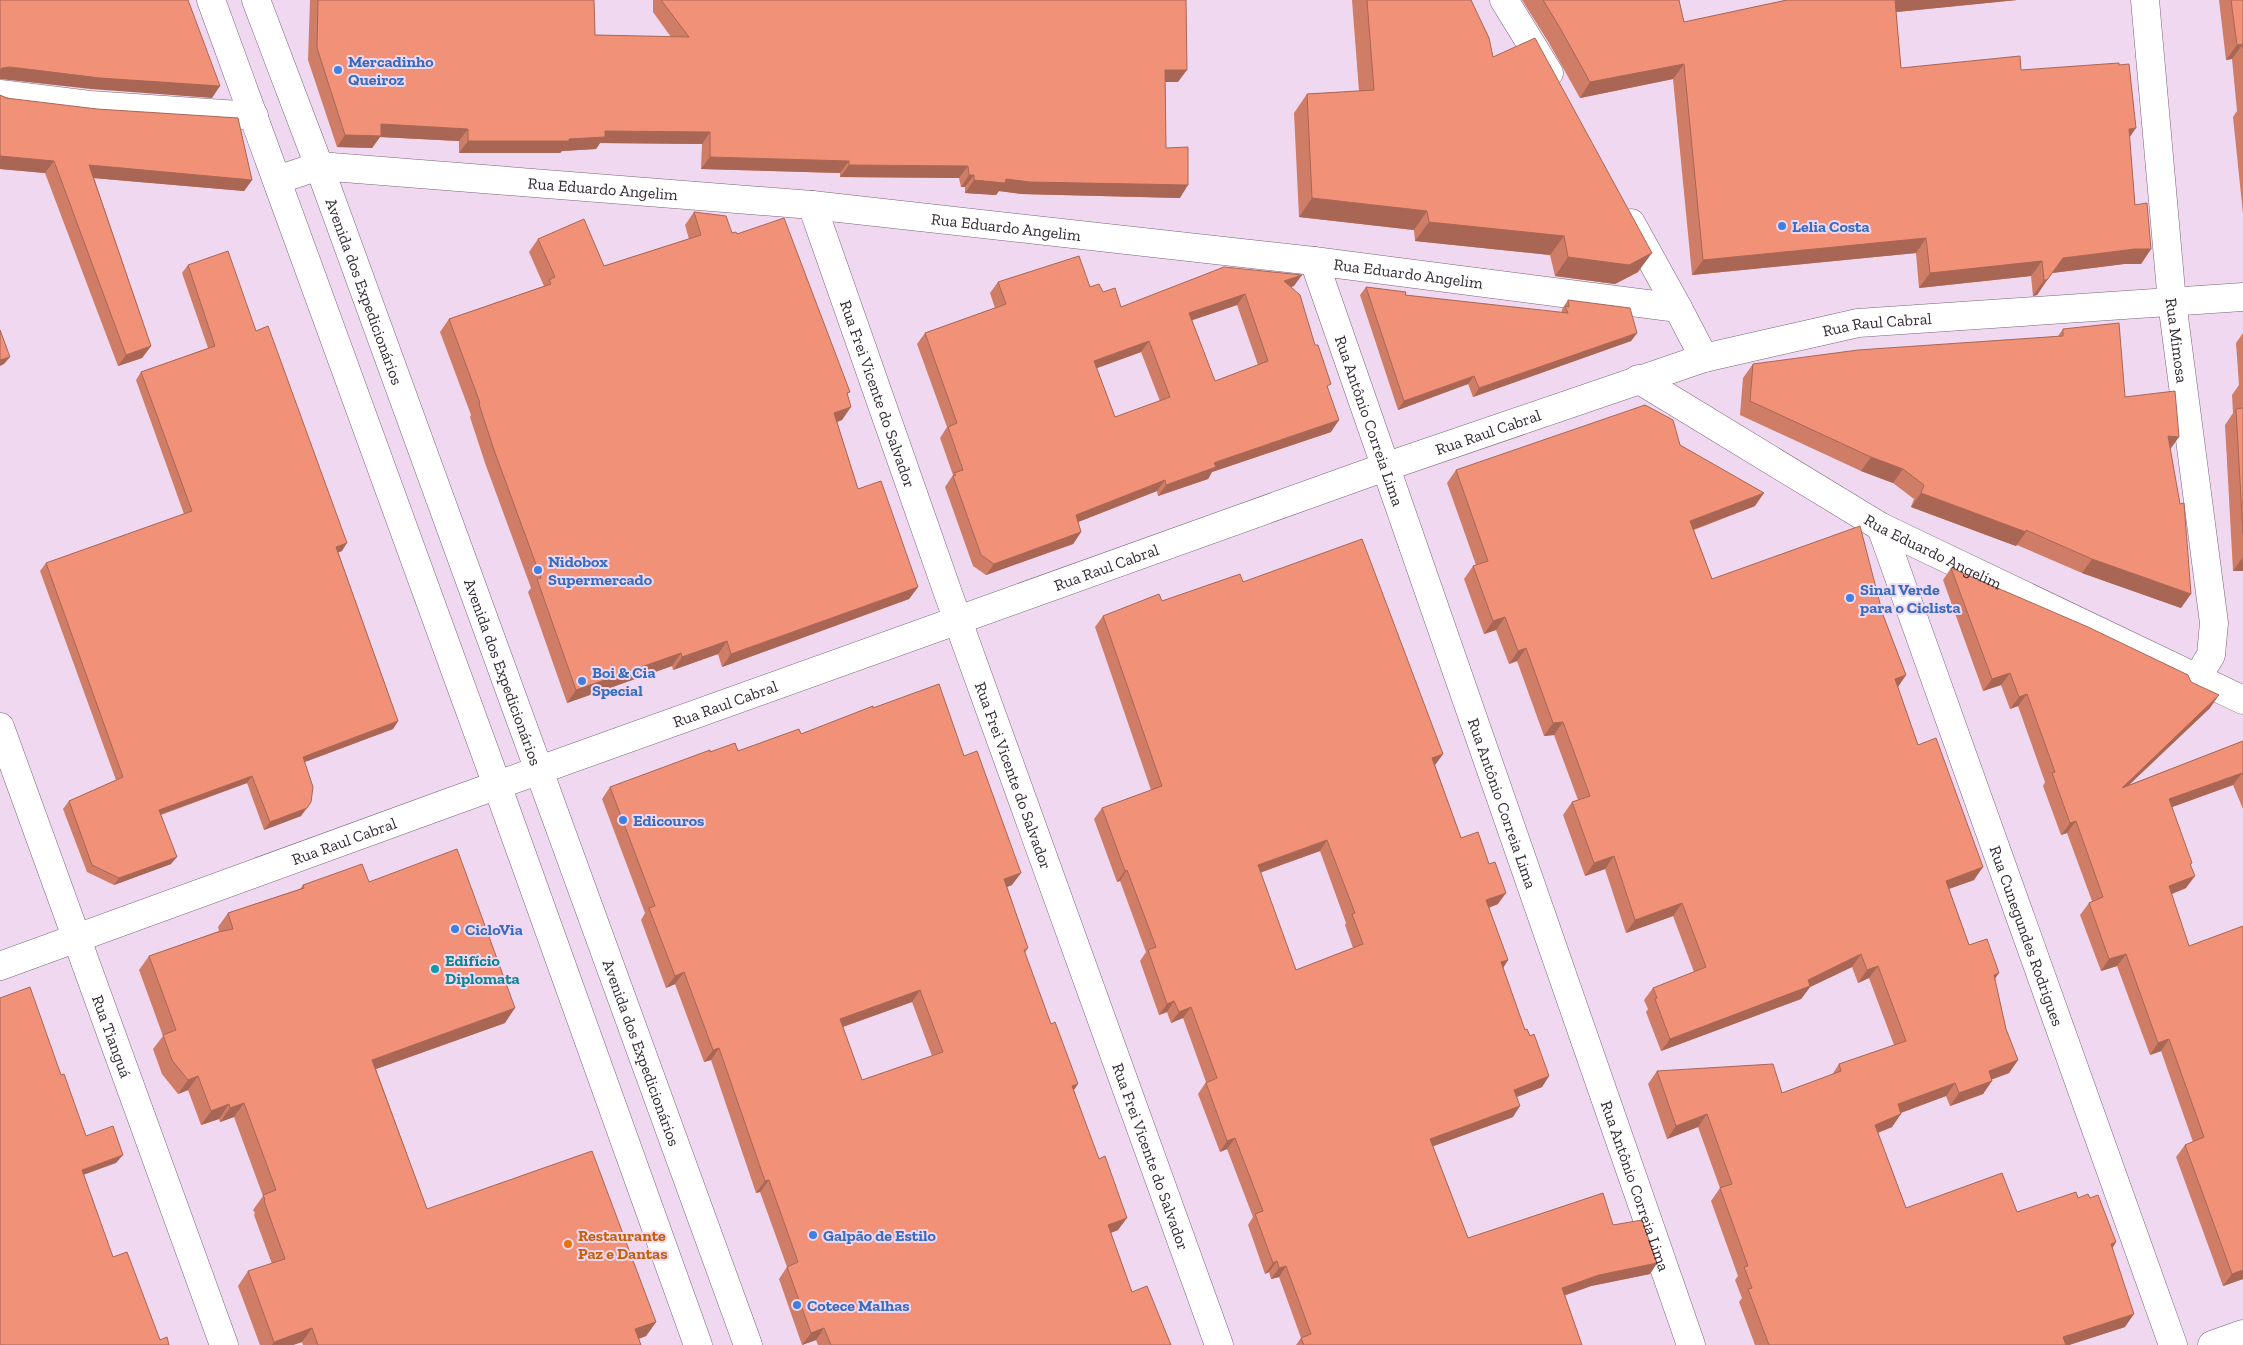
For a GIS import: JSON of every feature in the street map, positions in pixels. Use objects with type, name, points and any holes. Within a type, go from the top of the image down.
[{"type":"street","points":[[211,0],[497,785],[698,1345]]},
{"type":"street","name":"Avenida dos Expedicionários","points":[[256,0],[319,166],[748,1345]]},
{"type":"street","points":[[1504,0],[1560,94]]},
{"type":"street","name":"Rua Mimosa","points":[[2145,0],[2172,302],[2214,623],[2211,655],[2197,678]]},
{"type":"street","points":[[0,94],[90,105],[254,116]]},
{"type":"street","name":"Rua Eduardo Angelim","points":[[277,180],[319,166],[812,205],[1314,261],[1678,308]]},
{"type":"street","name":"Rua Frei Vicente do Salvador","points":[[812,205],[958,619],[1219,1345]]},
{"type":"street","points":[[1622,205],[1704,358]]},
{"type":"street","name":"Rua Antônio Correia Lima","points":[[1314,261],[1691,1345]]},
{"type":"street","name":"Rua Raul Cabral","points":[[0,966],[958,619],[1385,467],[1704,358],[1858,323],[2243,297]]},
{"type":"street","name":"Rua Eduardo Angelim","points":[[1638,379],[1882,527],[2243,700]]},
{"type":"street","name":"Rua Cunegundes Rodrigues","points":[[1882,527],[2173,1345]]},
{"type":"street","name":"Rua Tianguá","points":[[0,727],[224,1345]]},
{"type":"street","points":[[2212,1345],[2243,1334]]},
{"type":"building","points":[[0,0],[188,0],[220,86],[100,78],[10,67],[0,70]]},
{"type":"building","points":[[318,0],[594,0],[595,35],[689,37],[661,0],[1186,0],[1187,70],[1165,70],[1166,148],[1188,147],[1188,185],[1030,182],[1006,179],[1005,183],[974,180],[974,175],[969,175],[968,166],[849,165],[849,161],[710,157],[710,132],[605,131],[605,137],[569,139],[569,141],[468,141],[468,129],[381,124],[381,136],[345,135],[317,48]]},
{"type":"building","points":[[1367,0],[1471,0],[1489,38],[1493,57],[1535,38],[1652,253],[1629,265],[1568,257],[1564,236],[1429,222],[1427,211],[1312,198],[1307,94],[1374,90]]},
{"type":"building","points":[[1543,0],[1679,0],[1684,22],[1787,0],[1895,0],[1901,68],[2020,56],[2021,70],[2119,63],[2119,65],[2129,64],[2136,128],[2129,129],[2135,205],[2147,203],[2151,249],[2135,249],[2063,258],[2047,280],[2044,280],[2042,261],[1930,273],[1926,238],[1703,260],[1684,64],[1590,82]]},
{"type":"building","points":[[2231,0],[2243,0],[2243,44],[2237,45]]},
{"type":"building","points":[[0,95],[6,98],[97,109],[238,118],[252,180],[89,165],[151,346],[126,355],[54,161],[0,156]]},
{"type":"building","points":[[694,212],[726,216],[732,233],[736,232],[737,234],[784,218],[850,392],[847,393],[851,407],[834,413],[858,489],[881,481],[918,587],[731,654],[727,641],[682,657],[681,653],[576,690],[537,579],[541,578],[449,319],[551,284],[549,280],[555,277],[538,239],[584,219],[604,266],[701,235]]},
{"type":"building","points":[[228,251],[256,331],[268,326],[347,543],[336,547],[398,721],[303,757],[313,787],[311,802],[307,808],[270,822],[252,776],[159,810],[177,857],[119,878],[92,865],[69,801],[123,777],[46,563],[192,511],[141,372],[215,346],[188,265]]},
{"type":"building","points":[[1079,256],[1090,287],[1099,284],[1103,292],[1115,288],[1121,307],[1224,267],[1302,275],[1284,281],[1300,295],[1315,345],[1318,345],[1331,384],[1327,386],[1339,420],[1219,461],[1214,463],[1216,467],[1166,485],[1165,480],[1076,515],[1081,532],[994,564],[981,555],[953,476],[956,475],[954,473],[963,470],[948,427],[957,423],[925,333],[1006,304],[998,282]],"holes":[[[1245,294],[1268,361],[1215,381],[1189,313]],[[1149,341],[1170,397],[1115,417],[1094,361]]]},
{"type":"building","points":[[1366,287],[1406,292],[1405,295],[1568,313],[1565,306],[1569,307],[1568,300],[1630,308],[1637,333],[1479,388],[1474,376],[1404,401]]},
{"type":"building","points":[[2119,323],[2125,397],[2175,391],[2179,437],[2168,436],[2180,504],[2184,503],[2191,594],[2092,559],[2026,530],[2026,532],[1921,493],[1924,485],[1903,469],[1871,457],[1750,401],[1753,364],[1858,350],[2063,336],[2063,329]]},
{"type":"building","points":[[0,330],[10,357],[0,360]]},
{"type":"building","points":[[1645,405],[1673,420],[1680,445],[1764,493],[1690,521],[1712,579],[1860,526],[1883,615],[1906,675],[1895,679],[1918,745],[1936,738],[1983,867],[1946,881],[1969,945],[1987,939],[1999,973],[1994,975],[2006,1029],[2018,1060],[1989,1071],[1992,1081],[1959,1093],[1955,1083],[1898,1104],[1901,1114],[1875,1125],[1906,1208],[2002,1173],[2017,1212],[2076,1192],[2078,1198],[2088,1194],[2090,1198],[2098,1195],[2116,1242],[2111,1244],[2134,1314],[2063,1337],[2066,1345],[1769,1345],[1748,1289],[1752,1288],[1744,1267],[1748,1266],[1720,1188],[1732,1184],[1707,1114],[1676,1126],[1657,1071],[1773,1064],[1782,1093],[1841,1071],[1839,1064],[1906,1041],[1878,966],[1867,970],[1861,954],[1808,980],[1810,986],[1670,1039],[1655,999],[1657,998],[1653,988],[1706,967],[1682,903],[1635,920],[1614,856],[1594,863],[1572,802],[1590,796],[1563,722],[1553,723],[1526,648],[1518,651],[1505,617],[1493,621],[1473,566],[1488,561],[1456,470]]},
{"type":"building","points":[[2243,408],[2243,534],[2236,409]]},
{"type":"building","points":[[1362,539],[1443,754],[1432,758],[1461,838],[1478,832],[1489,864],[1495,862],[1506,893],[1486,900],[1508,960],[1501,962],[1525,1030],[1527,1029],[1530,1036],[1534,1034],[1549,1076],[1514,1090],[1520,1106],[1430,1139],[1468,1238],[1603,1193],[1613,1225],[1642,1220],[1657,1263],[1599,1275],[1562,1288],[1582,1345],[1304,1345],[1301,1338],[1311,1334],[1286,1266],[1279,1268],[1277,1261],[1273,1263],[1255,1214],[1263,1211],[1235,1138],[1227,1141],[1206,1083],[1217,1078],[1191,1007],[1179,1012],[1174,1001],[1167,1004],[1148,950],[1156,947],[1102,808],[1162,786],[1103,616],[1159,594],[1162,601],[1240,574],[1243,582]],"holes":[[[1327,840],[1355,913],[1352,914],[1363,944],[1296,970],[1258,865]]]},
{"type":"building","points":[[1951,568],[2088,627],[2188,675],[2191,682],[2219,695],[2122,788],[2243,741],[2243,775],[2242,773],[2169,799],[2195,876],[2169,886],[2189,946],[2243,926],[2243,1270],[2232,1274],[2185,1145],[2204,1137],[2169,1039],[2158,1043],[2126,954],[2109,959],[2089,903],[2103,897],[2076,821],[2070,823],[2052,773],[2055,772],[2027,694],[2019,697],[2010,673],[1992,679]]},
{"type":"building","points":[[939,684],[964,756],[977,751],[1021,873],[1004,879],[1028,948],[1024,950],[1051,1024],[1055,1022],[1078,1084],[1072,1086],[1099,1159],[1105,1156],[1127,1218],[1108,1225],[1132,1292],[1147,1286],[1171,1345],[831,1345],[824,1328],[811,1333],[787,1267],[798,1262],[769,1180],[765,1181],[719,1048],[713,1050],[684,972],[675,976],[649,908],[655,906],[610,787],[710,750],[710,752],[735,743],[738,751],[799,729],[801,734],[873,706],[873,708]],"holes":[[[920,990],[943,1052],[862,1080],[840,1019]]]},
{"type":"building","points":[[457,849],[515,1008],[372,1060],[427,1209],[592,1151],[656,1322],[635,1329],[641,1345],[318,1345],[312,1328],[274,1342],[248,1271],[285,1259],[263,1195],[276,1190],[244,1103],[230,1108],[229,1104],[211,1111],[198,1076],[188,1080],[172,1060],[163,1035],[176,1030],[149,956],[218,932],[233,929],[228,913],[304,888],[303,885],[362,864],[369,882]]},
{"type":"building","points":[[30,987],[61,1075],[64,1074],[86,1136],[113,1126],[123,1155],[82,1170],[113,1257],[127,1252],[160,1340],[167,1337],[169,1345],[0,1345],[0,998]]},
{"type":"place","name":"Mercadinho Queiroz","points":[[338,70]]},
{"type":"place","name":"Lelia Costa","points":[[1782,226]]},
{"type":"place","name":"Nidobox Supermercado","points":[[538,570]]},
{"type":"place","name":"Sinal Verde para o Ciclista","points":[[1850,598]]},
{"type":"place","name":"Boi & Cia Special","points":[[582,681]]},
{"type":"place","name":"Edicouros","points":[[623,820]]},
{"type":"place","name":"CicloVia","points":[[455,929]]},
{"type":"place","name":"Edifício Diplomata","points":[[435,969]]},
{"type":"place","name":"Galpão de Estilo","points":[[813,1235]]},
{"type":"place","name":"Restaurante Paz e Dantas","points":[[568,1244]]},
{"type":"place","name":"Cotece Malhas","points":[[797,1305]]}]
